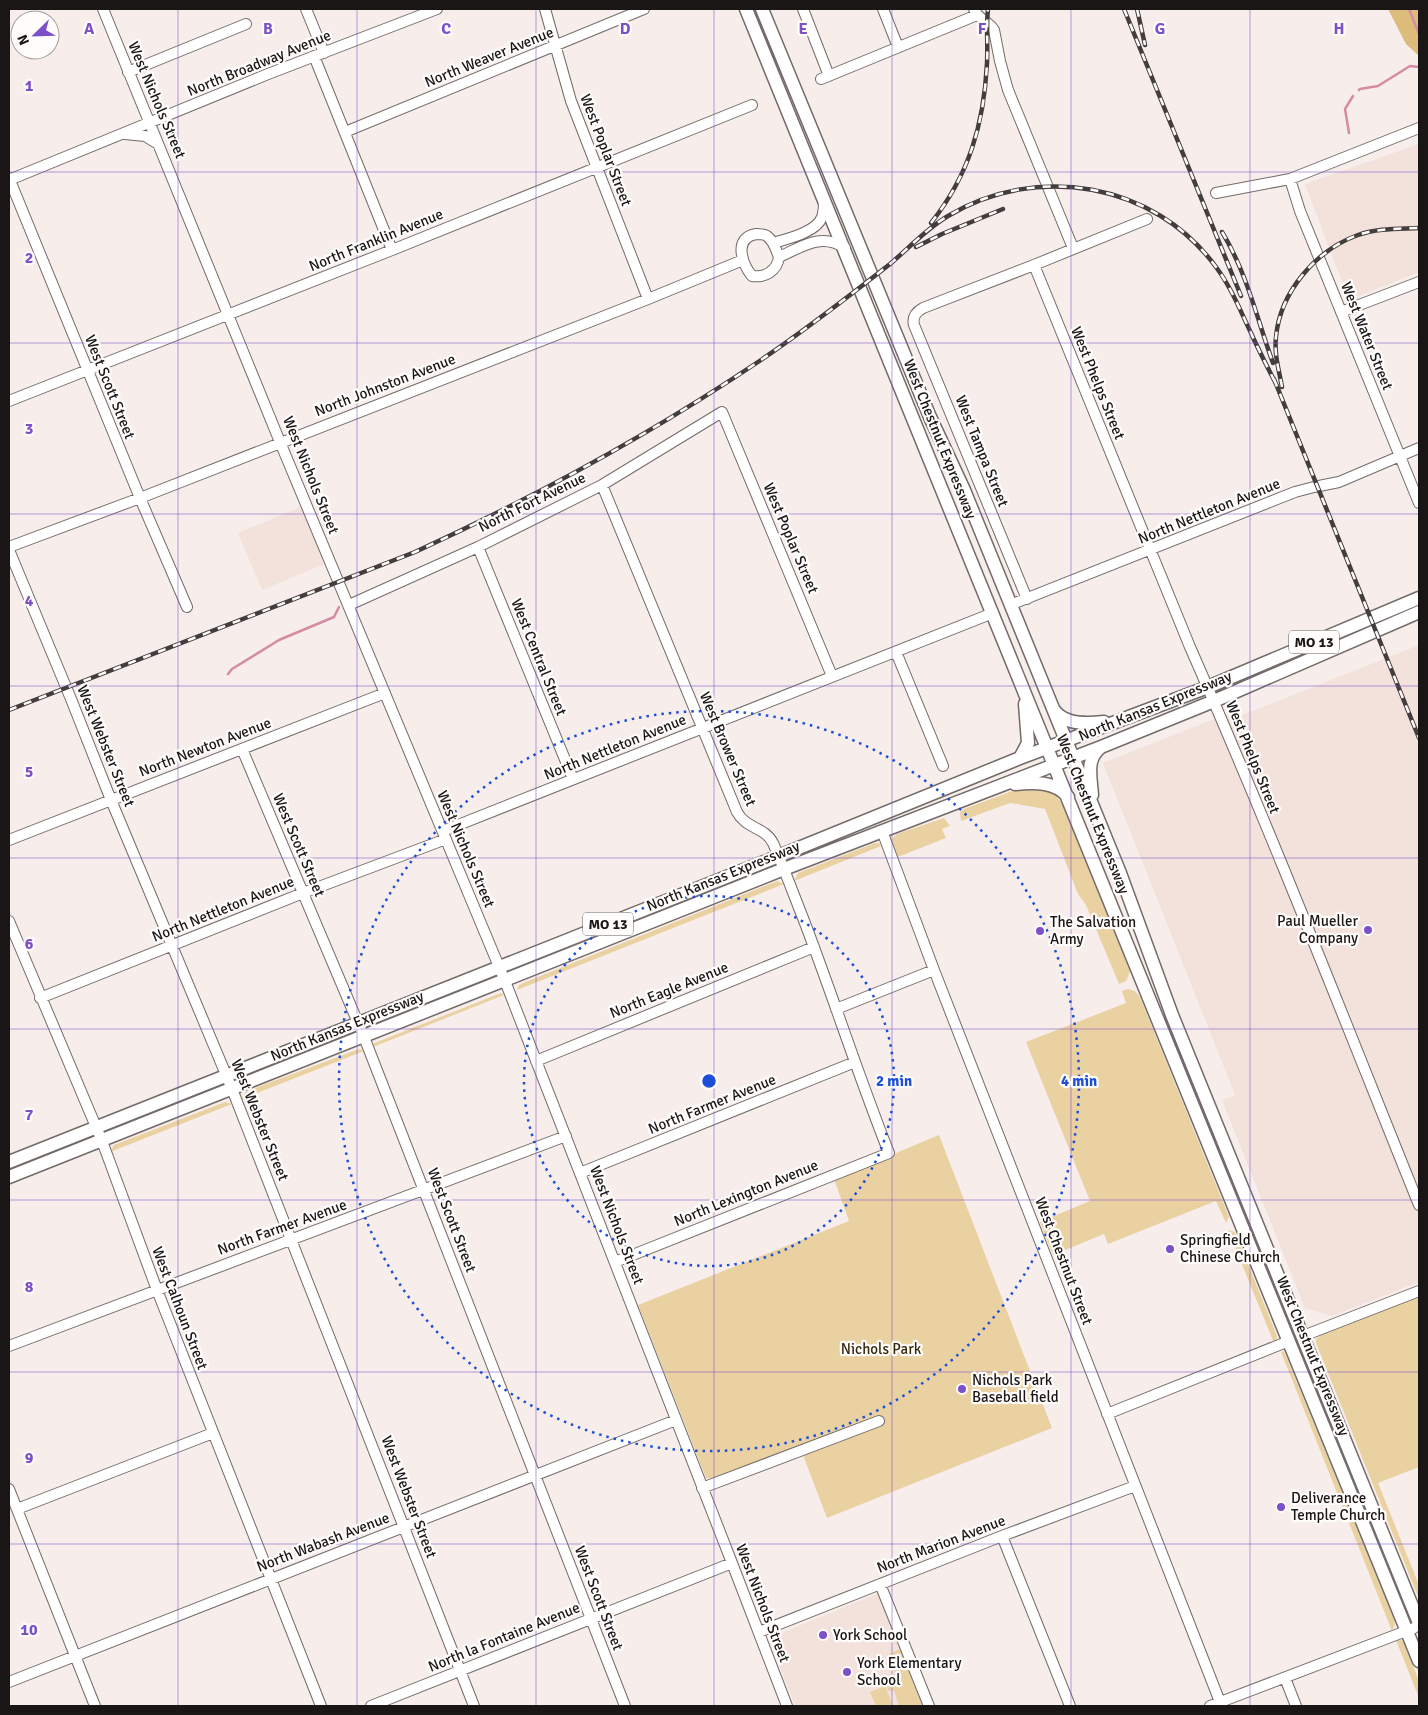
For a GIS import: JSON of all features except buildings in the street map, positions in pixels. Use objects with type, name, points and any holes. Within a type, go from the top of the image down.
[{"type":"main road","name":"West Chestnut Expressway","points":[[746,9],[1419,1660]]},
{"type":"main road","name":"West Chestnut Expressway","points":[[762,9],[930,417],[964,490],[1120,873],[1172,1015],[1419,1624]]},
{"type":"main road","name":"North Kansas Expressway","points":[[9,1162],[359,1024],[1020,758],[1208,687],[1419,598]]},
{"type":"main road","name":"North Kansas Expressway","points":[[9,1177],[784,869],[1101,747],[1214,701],[1419,612]]},
{"type":"main road","points":[[1020,758],[1028,743],[1023,687]]},
{"type":"main road","points":[[1049,701],[1060,717],[1071,721],[1102,722],[1124,719]]},
{"type":"main road","points":[[1092,805],[1090,765],[1094,753],[1101,747]]},
{"type":"main road","points":[[1000,785],[1027,782],[1046,783],[1064,792],[1068,797]]},
{"type":"street","name":"West Nichols Street","points":[[103,9],[280,442],[500,967],[787,1706]]},
{"type":"street","points":[[306,9],[324,53]]},
{"type":"street","name":"West Poplar Street","points":[[544,9],[571,102],[648,299]]},
{"type":"street","name":"North Weaver Avenue","points":[[344,132],[644,9]]},
{"type":"street","points":[[803,9],[825,78],[898,48],[975,12],[991,26],[994,30],[1001,68],[1008,90],[1073,248]]},
{"type":"street","points":[[883,9],[898,48]]},
{"type":"street","name":"North Broadway Avenue","points":[[9,179],[430,10]]},
{"type":"street","points":[[128,72],[246,24]]},
{"type":"street","points":[[314,56],[392,250]]},
{"type":"street","name":"North Franklin Avenue","points":[[9,401],[752,105]]},
{"type":"street","points":[[1216,193],[1290,180],[1419,128]]},
{"type":"street","points":[[122,134],[145,136],[154,140],[159,145]]},
{"type":"street","name":"West Scott Street","points":[[9,179],[140,498],[187,607]]},
{"type":"street","name":"West Water Street","points":[[1290,180],[1300,211],[1419,503]]},
{"type":"street","points":[[773,243],[807,231],[816,225],[822,218],[824,199]]},
{"type":"street","points":[[1034,265],[1147,218]]},
{"type":"street","points":[[762,234],[767,236],[773,243],[779,257],[778,262],[766,276],[758,277],[752,276],[746,269],[741,252],[747,238],[762,234]]},
{"type":"street","points":[[779,257],[822,240],[835,242],[844,248]]},
{"type":"street","name":"North Johnston Avenue","points":[[9,548],[648,299],[743,260]]},
{"type":"street","name":"West Tampa Street","points":[[1027,599],[913,319],[916,313],[923,308],[1034,265]]},
{"type":"street","name":"West Phelps Street","points":[[1034,265],[1419,1205]]},
{"type":"street","points":[[1341,312],[1419,282]]},
{"type":"street","name":"West Poplar Street","points":[[722,412],[832,676]]},
{"type":"street","name":"North Fort Avenue","points":[[349,605],[478,546],[602,485],[722,412]]},
{"type":"street","name":"North Nettleton Avenue","points":[[1010,605],[1295,492],[1339,482],[1419,448]]},
{"type":"street","name":"West Brower Street","points":[[602,485],[739,815],[745,823],[761,830],[770,838],[779,856],[889,1153]]},
{"type":"street","name":"West Central Street","points":[[478,546],[573,780]]},
{"type":"street","name":"West Webster Street","points":[[9,548],[111,800],[227,1076],[474,1706]]},
{"type":"street","name":"North Nettleton Avenue","points":[[40,998],[445,835],[573,780],[993,613]]},
{"type":"street","points":[[896,652],[944,766]]},
{"type":"street","name":"North Newton Avenue","points":[[9,840],[385,693]]},
{"type":"street","name":"West Scott Street","points":[[242,749],[359,1024],[625,1706]]},
{"type":"street","name":"West Chestnut Street","points":[[882,831],[934,970],[1108,1414],[1215,1704]]},
{"type":"street","name":"West Calhoun Street","points":[[9,921],[102,1141],[156,1290],[321,1706]]},
{"type":"street","name":"North Eagle Avenue","points":[[536,1061],[814,947]]},
{"type":"street","points":[[836,1009],[934,970]]},
{"type":"street","name":"North Farmer Avenue","points":[[580,1173],[855,1062]]},
{"type":"street","name":"North Farmer Avenue","points":[[9,1346],[566,1136]]},
{"type":"street","name":"North Lexington Avenue","points":[[615,1262],[889,1153]]},
{"type":"street","points":[[1303,1336],[1419,1291]]},
{"type":"street","points":[[1108,1414],[1289,1341]]},
{"type":"street","name":"North Wabash Avenue","points":[[9,1682],[676,1420]]},
{"type":"street","points":[[702,1488],[879,1421]]},
{"type":"street","points":[[17,1509],[213,1433]]},
{"type":"street","name":"North Marion Avenue","points":[[759,1632],[1134,1486]]},
{"type":"street","points":[[9,1489],[95,1706]]},
{"type":"street","points":[[1002,1536],[1070,1706]]},
{"type":"street","name":"North la Fontaine Avenue","points":[[371,1706],[732,1563]]},
{"type":"street","points":[[880,1584],[929,1706]]},
{"type":"street","points":[[1215,1704],[1419,1624]]},
{"type":"street","points":[[1285,1678],[1296,1706]]},
{"type":"shaded area","points":[[1388,9],[1419,9],[1419,56],[1406,44]]},
{"type":"shaded area","points":[[1419,144],[1419,272],[1349,300],[1305,184]]},
{"type":"shaded area","points":[[303,506],[327,563],[262,590],[238,533]]},
{"type":"shaded area","points":[[1419,645],[1419,1282],[1332,1316],[1305,1308],[1222,1100],[1235,1095],[1103,763],[1227,714],[1230,720]]},
{"type":"shaded area","name":"York Elementary School","points":[[879,1593],[925,1706],[795,1706],[769,1638]]},
{"type":"green space","points":[[1015,790],[1052,791],[1064,807],[1130,971],[1126,981],[1119,984],[1086,905],[1078,894],[1045,809],[1010,803],[961,821],[960,812],[964,809]]},
{"type":"green space","points":[[944,818],[950,826],[942,829],[946,838],[895,858],[890,841],[897,834]]},
{"type":"green space","points":[[879,843],[881,846],[794,881],[798,873]]},
{"type":"green space","points":[[777,881],[784,884],[517,990],[519,985],[523,983]]},
{"type":"green space","points":[[1128,989],[1135,991],[1140,997],[1229,1217],[1226,1223],[1216,1201],[1108,1244],[1104,1234],[1053,1255],[1040,1222],[1090,1201],[1026,1042],[1126,1003],[1122,991]]},
{"type":"green space","points":[[501,993],[504,995],[373,1047],[374,1043]]},
{"type":"green space","points":[[359,1049],[364,1051],[242,1099],[247,1091]]},
{"type":"green space","points":[[225,1102],[232,1104],[110,1152],[114,1145]]},
{"type":"green space","name":"Nichols Park","points":[[939,1135],[1052,1428],[827,1518],[803,1455],[716,1486],[713,1478],[706,1478],[638,1305],[849,1221],[834,1179]]},
{"type":"green space","points":[[1228,1230],[1235,1232],[1277,1336],[1274,1343]]},
{"type":"green space","points":[[1419,1296],[1419,1467],[1378,1483],[1419,1585],[1419,1599],[1316,1339],[1322,1334]]},
{"type":"green space","points":[[1284,1351],[1394,1618],[1395,1624],[1392,1631],[1281,1352]]},
{"type":"green space","points":[[1396,1640],[1401,1640],[1404,1643],[1419,1681],[1419,1698]]},
{"type":"green space","points":[[900,1649],[923,1706],[899,1706],[894,1690],[888,1691],[884,1678],[895,1674],[887,1655]]},
{"type":"green space","points":[[885,1686],[893,1706],[876,1706],[870,1692]]},
{"type":"waterway","points":[[1409,9],[1419,34]]},
{"type":"waterway","points":[[1359,90],[1378,86],[1410,66],[1419,67]]},
{"type":"waterway","points":[[1349,133],[1345,109],[1353,96]]},
{"type":"waterway","points":[[228,674],[232,669],[279,640],[334,617],[339,607]]},
{"type":"railway","points":[[931,223],[944,205],[965,167],[978,128],[985,85],[988,9]]},
{"type":"railway","points":[[1124,9],[1241,296]]},
{"type":"railway","points":[[1137,9],[1145,45]]},
{"type":"railway","points":[[9,710],[415,552],[548,487],[635,439],[761,360],[858,289],[940,221],[982,199],[1018,190],[1055,186],[1092,190],[1127,200],[1160,216],[1190,238],[1216,267],[1235,299],[1277,386]]},
{"type":"railway","points":[[916,247],[942,234],[1003,209]]},
{"type":"railway","points":[[1282,387],[1276,350],[1279,320],[1285,304],[1303,275],[1328,251],[1358,235],[1381,230],[1419,228]]},
{"type":"railway","points":[[1222,232],[1245,280],[1273,363]]},
{"type":"railway","points":[[1274,379],[1419,738]]},
{"type":"place","name":"Paul Mueller Company","points":[[1368,930]]},
{"type":"place","name":"The Salvation Army","points":[[1040,931]]},
{"type":"place","name":"Springfield Chinese Church","points":[[1170,1249]]},
{"type":"place","name":"Nichols Park Baseball field","points":[[962,1389]]},
{"type":"place","name":"Deliverance Temple Church","points":[[1281,1507]]},
{"type":"place","name":"York School","points":[[823,1635]]},
{"type":"place","name":"York Elementary School","points":[[847,1672]]}]
